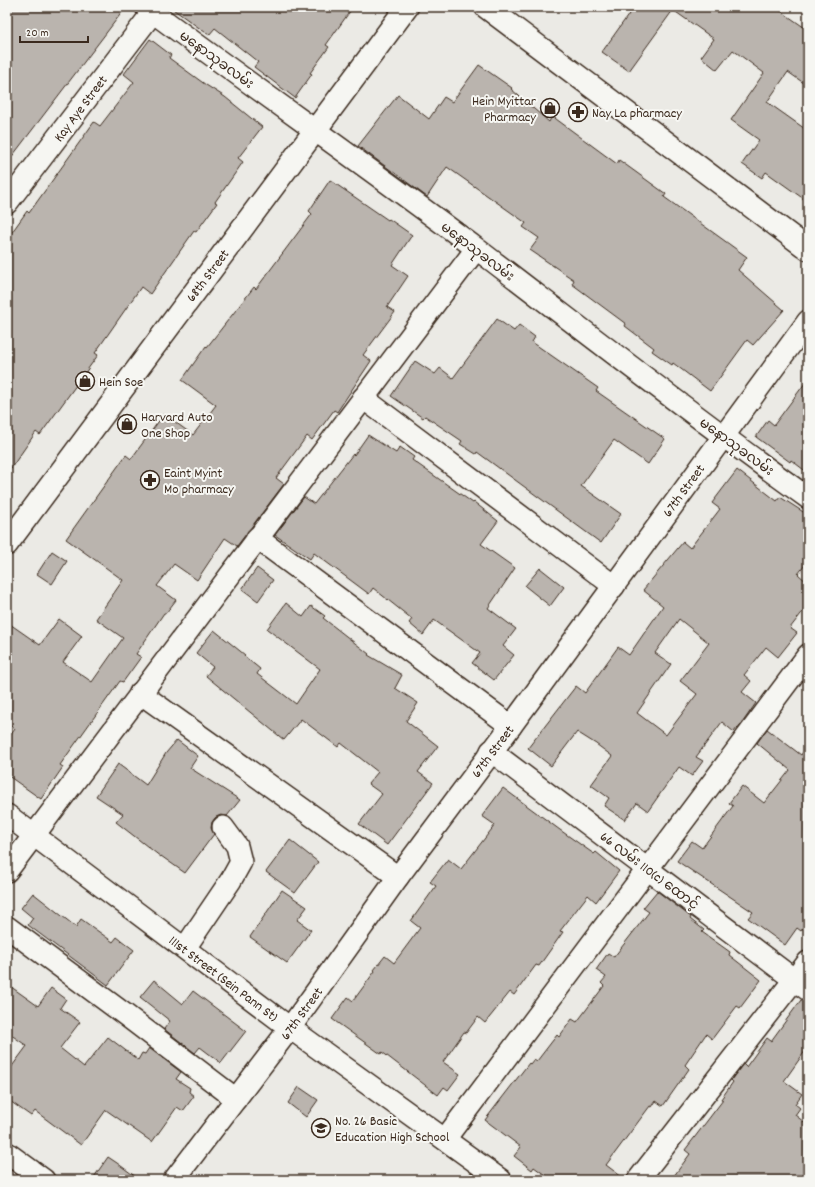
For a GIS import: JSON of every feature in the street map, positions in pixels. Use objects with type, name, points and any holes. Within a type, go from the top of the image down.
[{"type":"main road","name":"68th Street","points":[[7,544],[407,7]]},
{"type":"main road","points":[[486,7],[808,249]]},
{"type":"street","name":"မနောသုခလမ်း","points":[[150,10],[476,248],[722,437],[808,498]]},
{"type":"street","name":"Kay Aye Street","points":[[7,203],[150,10]]},
{"type":"street","points":[[7,870],[476,248]]},
{"type":"street","name":"67th Street","points":[[174,1180],[290,1028],[398,877],[511,726],[808,321]]},
{"type":"street","points":[[363,398],[614,586]]},
{"type":"street","points":[[257,538],[511,726]]},
{"type":"street","points":[[445,1139],[808,655]]},
{"type":"street","points":[[140,693],[398,877]]},
{"type":"street","name":"66 လမ်း 110(c) ထောင့်","points":[[491,752],[801,985]]},
{"type":"street","name":"111st Street (Sein Pann St)","points":[[7,815],[290,1028],[500,1180]]},
{"type":"street","points":[[184,948],[231,880],[241,862],[238,846],[223,827]]},
{"type":"street","points":[[7,927],[236,1099]]},
{"type":"street","points":[[638,1180],[801,985],[808,962]]},
{"type":"street","points":[[7,1153],[44,1180]]},
{"type":"building","points":[[7,7],[126,7],[7,163]]},
{"type":"building","points":[[170,7],[353,7],[326,45],[329,47],[310,73],[312,74],[295,98],[254,67],[258,62],[215,28],[209,35]]},
{"type":"building","points":[[634,7],[775,7],[808,30],[808,86],[788,72],[767,102],[808,131],[808,202],[766,172],[762,178],[742,164],[759,140],[731,120],[764,73],[733,50],[717,70],[701,57],[714,39],[673,10],[629,71],[602,52]]},
{"type":"building","points":[[150,39],[171,55],[169,58],[225,97],[262,127],[238,158],[243,162],[215,202],[217,203],[196,232],[194,231],[150,294],[141,287],[95,353],[98,355],[40,435],[36,432],[7,474],[7,239],[27,211],[29,213],[94,122],[100,126],[134,82],[124,74]]},
{"type":"building","points":[[479,65],[512,88],[511,89],[549,122],[552,116],[617,164],[619,160],[666,194],[664,197],[747,257],[738,270],[784,310],[753,345],[747,340],[710,391],[673,363],[672,365],[652,351],[654,348],[625,326],[626,324],[572,284],[574,280],[530,250],[539,238],[523,227],[526,223],[447,167],[427,197],[358,146],[398,95],[429,119],[444,97],[452,102]]},
{"type":"building","points":[[330,180],[412,235],[392,265],[408,276],[387,307],[395,312],[363,355],[371,361],[337,412],[334,410],[312,440],[307,436],[276,478],[284,484],[237,546],[225,538],[197,580],[174,564],[157,586],[176,600],[166,613],[164,613],[136,654],[141,657],[123,682],[120,681],[60,765],[63,767],[41,799],[7,775],[7,740],[15,729],[7,723],[7,622],[40,645],[59,619],[82,636],[63,662],[92,682],[123,638],[96,619],[123,580],[66,539],[126,455],[131,459],[164,414],[193,435],[216,405],[182,380],[206,346],[207,347],[254,287],[256,289],[312,214],[309,211]]},
{"type":"building","points":[[497,319],[514,331],[519,325],[535,337],[532,342],[598,388],[596,391],[665,439],[648,464],[614,440],[581,486],[621,514],[601,543],[477,452],[476,454],[460,444],[462,441],[425,416],[423,418],[391,396],[415,361],[435,374],[440,368],[453,378]]},
{"type":"building","points":[[808,379],[808,473],[791,460],[790,462],[756,437],[768,420],[774,425]]},
{"type":"building","points":[[368,435],[396,453],[400,447],[414,457],[412,460],[473,503],[474,502],[498,521],[481,544],[515,568],[488,608],[516,629],[503,646],[514,655],[494,680],[472,663],[480,653],[434,620],[423,635],[409,623],[412,619],[373,588],[369,594],[314,553],[310,559],[275,535],[304,497],[314,504],[353,454],[354,455]]},
{"type":"building","points":[[737,470],[777,501],[780,497],[808,515],[808,561],[798,574],[808,583],[808,605],[790,628],[797,633],[778,657],[766,647],[744,675],[751,681],[742,692],[756,703],[738,729],[737,728],[734,732],[722,722],[696,757],[703,761],[692,776],[679,767],[648,811],[637,803],[625,820],[604,806],[609,798],[591,785],[612,756],[596,744],[577,732],[551,766],[528,748],[576,686],[585,693],[618,647],[629,655],[663,606],[643,590],[683,542],[690,548],[720,509],[712,503]],"holes":[[[679,619],[709,643],[680,681],[697,694],[666,735],[637,713],[671,664],[655,653]]]},
{"type":"building","points":[[52,551],[67,561],[52,584],[37,574]]},
{"type":"building","points":[[257,568],[273,580],[258,601],[242,589]]},
{"type":"building","points":[[540,568],[564,587],[550,606],[525,586]]},
{"type":"building","points":[[286,603],[303,617],[311,606],[325,616],[323,618],[369,654],[368,655],[402,675],[395,688],[418,703],[406,721],[438,746],[418,772],[433,783],[387,845],[359,824],[382,794],[368,784],[378,772],[341,743],[338,747],[301,719],[284,740],[206,676],[213,667],[196,653],[214,630],[260,669],[257,674],[296,704],[320,669],[267,629]]},
{"type":"building","points":[[767,729],[801,755],[808,745],[808,921],[801,931],[797,928],[785,945],[748,918],[753,912],[677,861],[692,841],[702,848],[733,806],[729,803],[742,786],[764,803],[790,770],[757,743]]},
{"type":"building","points":[[177,740],[198,756],[190,768],[240,800],[227,816],[221,815],[216,817],[212,822],[211,828],[214,834],[185,873],[161,857],[116,822],[123,814],[96,796],[118,764],[146,785],[166,753]]},
{"type":"building","points":[[503,788],[594,854],[596,852],[619,871],[596,902],[588,895],[560,931],[563,932],[539,966],[536,965],[514,995],[510,992],[485,1023],[478,1017],[466,1033],[464,1032],[443,1062],[460,1074],[448,1090],[444,1087],[438,1095],[382,1052],[381,1054],[332,1019],[348,997],[353,1001],[385,956],[394,963],[420,928],[411,921],[436,886],[430,882],[448,859],[461,869],[495,825],[482,816]]},
{"type":"building","points":[[290,840],[318,862],[295,893],[266,872]]},
{"type":"building","points":[[282,890],[307,907],[297,920],[311,930],[287,963],[250,937]]},
{"type":"building","points":[[657,891],[691,917],[690,919],[704,930],[702,932],[730,952],[729,955],[761,980],[740,1008],[737,1006],[712,1039],[706,1034],[685,1065],[689,1069],[663,1106],[656,1101],[652,1107],[650,1106],[606,1165],[626,1180],[552,1180],[534,1167],[532,1170],[514,1156],[521,1147],[485,1120],[529,1063],[530,1064],[534,1059],[537,1061],[557,1035],[559,1037],[572,1019],[577,1022],[604,986],[601,983],[606,977],[596,970],[608,953],[614,957],[649,912],[643,908]]},
{"type":"building","points":[[33,893],[76,927],[81,919],[113,942],[117,937],[134,950],[108,985],[28,925],[33,918],[21,908]]},
{"type":"building","points":[[154,980],[183,1004],[193,991],[246,1031],[221,1063],[200,1047],[195,1053],[164,1029],[170,1021],[140,997]]},
{"type":"building","points":[[7,984],[38,1006],[51,988],[66,999],[60,1008],[80,1022],[60,1048],[84,1067],[108,1037],[138,1060],[142,1053],[145,1054],[149,1048],[181,1072],[176,1079],[190,1088],[189,1092],[194,1096],[183,1111],[177,1107],[152,1142],[106,1110],[81,1145],[35,1111],[31,1116],[7,1099],[7,1073],[27,1046],[7,1032]]},
{"type":"building","points":[[801,1000],[808,1002],[808,1047],[784,1081],[802,1094],[795,1104],[800,1108],[795,1115],[808,1125],[808,1180],[671,1180],[690,1154],[685,1150],[723,1100],[721,1099],[733,1082],[731,1080],[743,1064],[746,1067],[767,1038],[771,1041]]},
{"type":"building","points":[[299,1087],[318,1100],[306,1117],[288,1103]]},
{"type":"building","points":[[108,1157],[117,1163],[140,1180],[92,1180]]},
{"type":"place","name":"Hein Myittar Pharmacy","points":[[550,108]]},
{"type":"place","name":"Nay La pharmacy","points":[[578,112]]},
{"type":"place","name":"Hein Soe","points":[[85,381]]},
{"type":"place","name":"Harvard Auto One Shop","points":[[127,424]]},
{"type":"place","name":"Eaint Myint Mo pharmacy","points":[[150,480]]},
{"type":"place","name":"No. 26 Basic Education High School","points":[[321,1128]]}]
